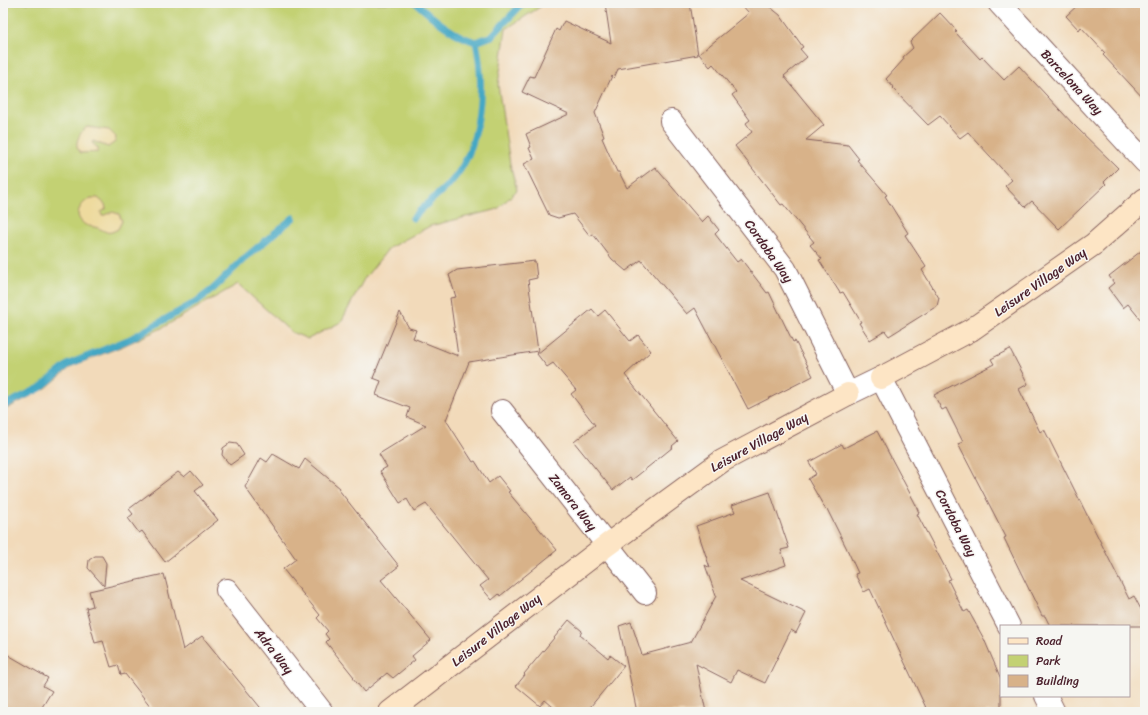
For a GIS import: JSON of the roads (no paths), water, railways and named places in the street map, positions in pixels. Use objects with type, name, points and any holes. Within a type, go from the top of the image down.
[{"type":"street","name":"Barcelona Way","points":[[999,3],[1145,162]]},
{"type":"street","name":"Cordoba Way","points":[[671,121],[785,269],[848,394]]},
{"type":"street","name":"Leisure Village Way","points":[[390,712],[607,545],[722,461],[971,330],[1094,244],[1145,199]]},
{"type":"street","name":"Cordoba Way","points":[[882,378],[1008,625]]},
{"type":"street","name":"Zamora Way","points":[[502,411],[645,593]]},
{"type":"street","name":"Adra Way","points":[[227,590],[322,712]]},
{"type":"street","points":[[1046,697],[1054,712]]},
{"type":"waterway","points":[[416,3],[437,21],[452,31],[460,36],[476,42],[492,36],[521,5]]},
{"type":"waterway","points":[[413,218],[451,182],[461,168],[469,152],[475,134],[480,96],[479,59],[476,42]]},
{"type":"waterway","points":[[3,406],[40,388],[69,364],[130,339],[196,302],[213,289],[246,257],[293,218]]}]
